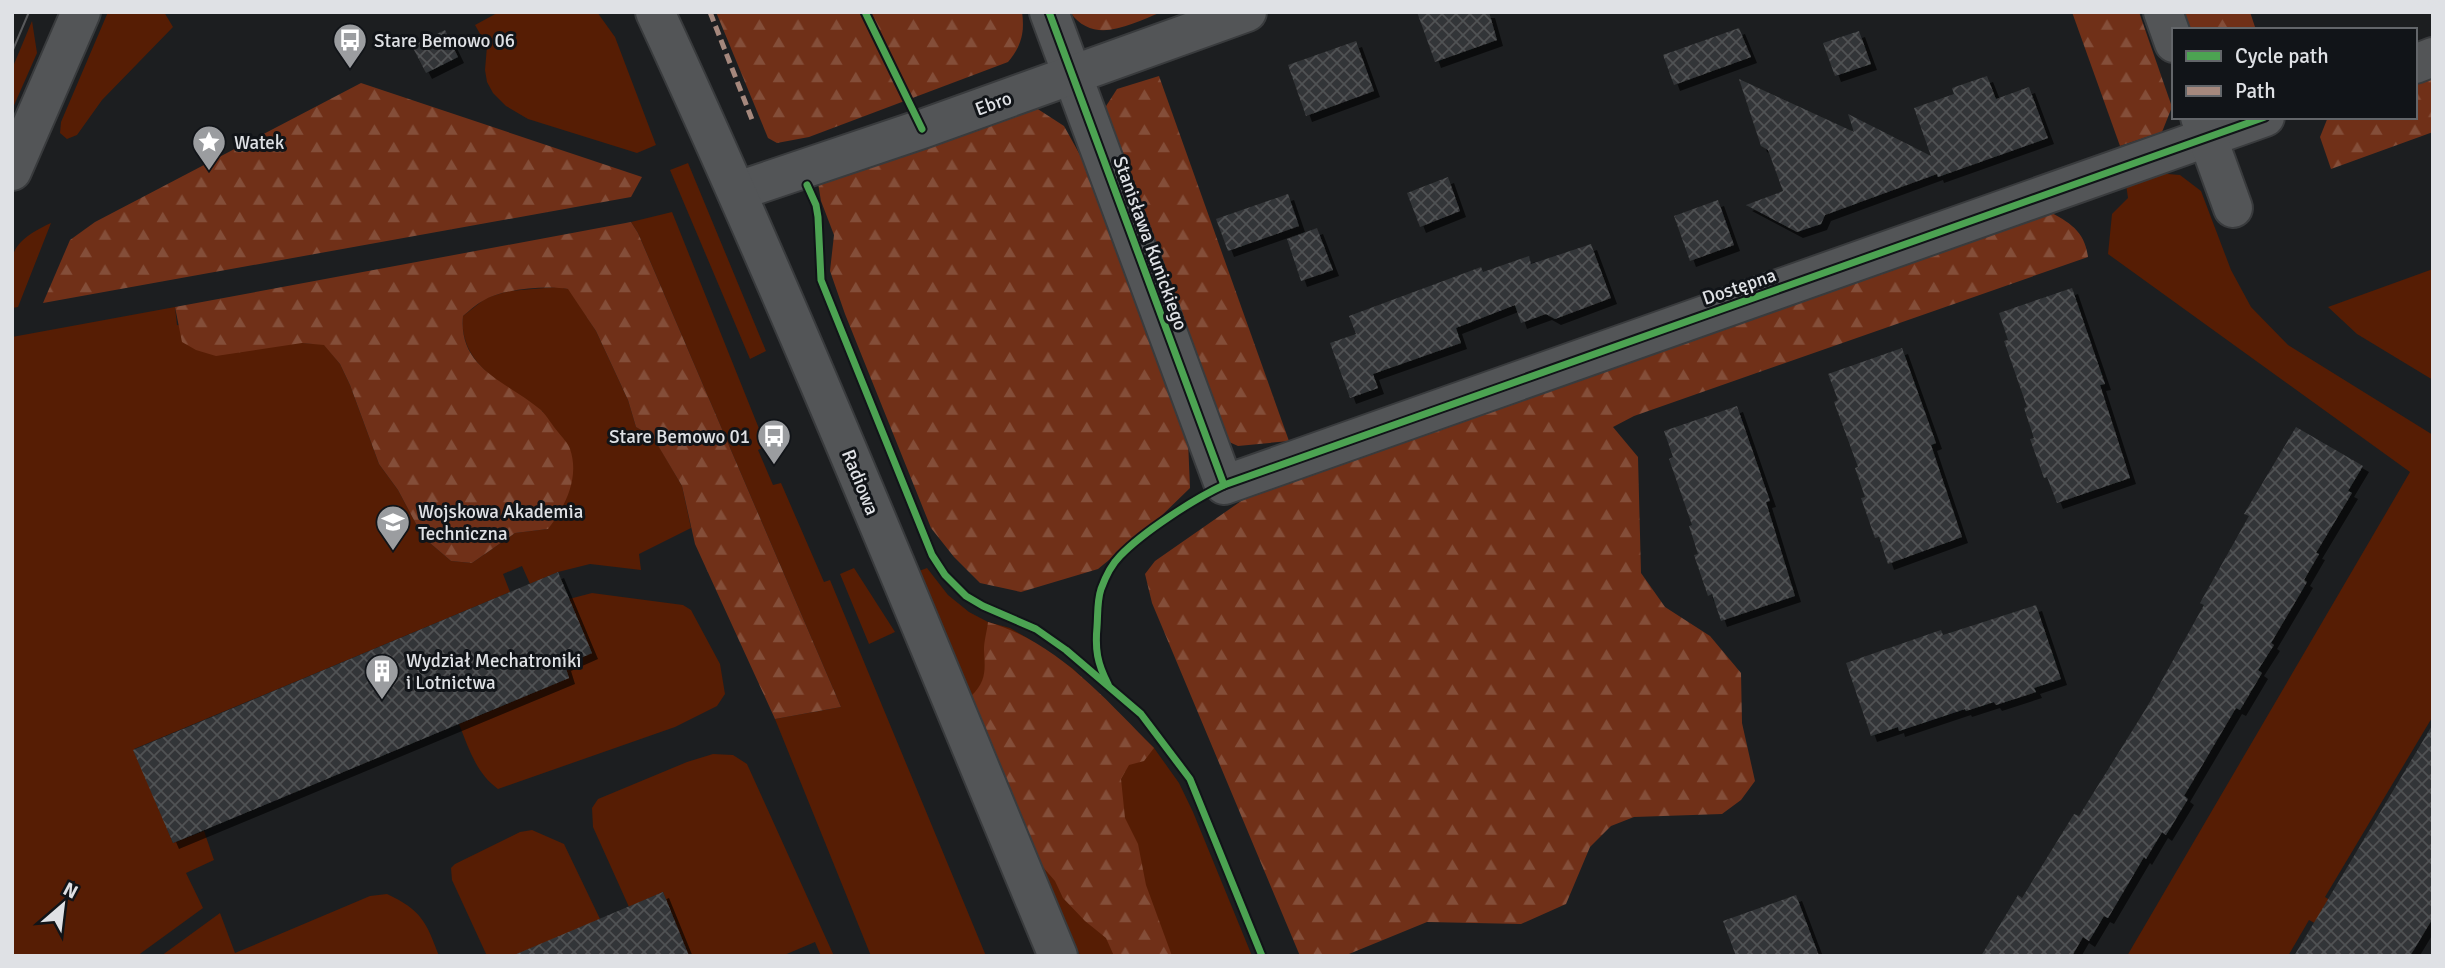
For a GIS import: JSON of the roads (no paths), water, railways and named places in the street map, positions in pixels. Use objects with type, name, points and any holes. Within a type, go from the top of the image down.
[{"type":"street","points":[[12,171],[80,12]]},
{"type":"street","name":"Radiowa","points":[[655,12],[738,191],[1058,956]]},
{"type":"street","name":"Stanisława Kunickiego","points":[[1049,12],[1224,485]]},
{"type":"street","name":"Ebro","points":[[738,191],[1247,12]]},
{"type":"street","points":[[2163,12],[2172,37]]},
{"type":"street","name":"Dostępna","points":[[1224,485],[2204,128],[2254,119]]},
{"type":"street","points":[[2204,128],[2233,208]]},
{"type":"tram line","points":[[12,52],[29,12]]},
{"type":"place","name":"Stare Bemowo 06","points":[[350,70]]},
{"type":"place","name":"Watek","points":[[209,172]]},
{"type":"place","name":"Stare Bemowo 01","points":[[774,466]]},
{"type":"place","name":"Wojskowa Akademia Techniczna","points":[[393,552]]},
{"type":"place","name":"Wydział Mechatroniki i Lotnictwa","points":[[382,701]]}]
